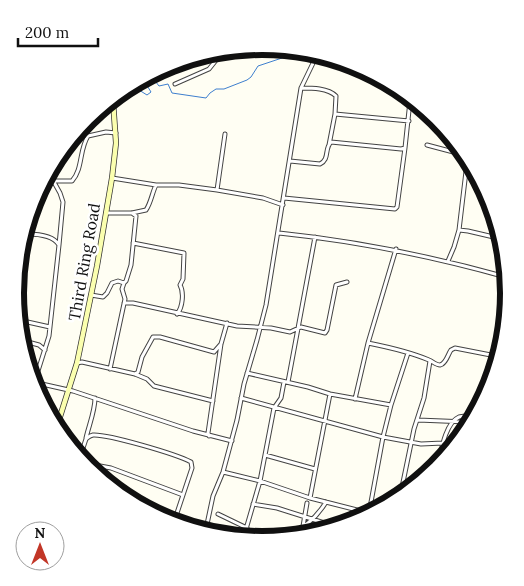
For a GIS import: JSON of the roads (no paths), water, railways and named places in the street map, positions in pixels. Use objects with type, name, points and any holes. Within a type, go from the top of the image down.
[{"type":"street","points":[[175,84],[209,69],[217,59]]},
{"type":"street","points":[[208,525],[213,496],[224,472],[247,373],[260,328],[279,232],[301,88],[314,61]]},
{"type":"street","points":[[290,161],[320,164],[326,160],[335,114],[336,96],[332,92],[301,88]]},
{"type":"street","points":[[284,198],[395,209],[397,207],[410,106]]},
{"type":"street","name":"Third Ring Road","points":[[60,418],[77,363],[112,178],[116,133],[114,107]]},
{"type":"street","points":[[335,114],[409,121]]},
{"type":"street","points":[[37,373],[50,328],[63,202],[54,182],[72,181],[76,176],[82,150],[88,136],[106,132],[116,133]]},
{"type":"street","points":[[217,190],[225,134]]},
{"type":"street","points":[[329,145],[331,142],[405,148]]},
{"type":"street","points":[[428,145],[454,152]]},
{"type":"street","points":[[448,261],[458,230],[466,171]]},
{"type":"street","points":[[112,178],[156,185],[179,185],[217,190],[263,198],[283,205]]},
{"type":"street","points":[[105,213],[132,213],[146,210],[150,205],[156,185]]},
{"type":"street","points":[[110,369],[124,303],[122,290],[131,265],[137,219],[132,213]]},
{"type":"street","points":[[458,230],[493,237]]},
{"type":"street","points":[[279,232],[396,249],[448,261],[500,276]]},
{"type":"street","points":[[31,234],[42,235],[58,240]]},
{"type":"street","points":[[246,531],[260,481],[274,408],[281,398],[286,382],[315,237]]},
{"type":"street","points":[[133,243],[184,253],[183,279],[180,285],[183,292],[182,306],[177,314]]},
{"type":"street","points":[[354,399],[368,343],[396,249]]},
{"type":"street","points":[[124,303],[134,302],[177,314],[243,327],[271,328],[290,332],[301,327],[325,333],[336,285],[347,282]]},
{"type":"street","points":[[91,295],[103,297],[112,283],[124,283]]},
{"type":"street","points":[[26,321],[50,328]]},
{"type":"street","points":[[210,436],[208,433],[212,401],[221,344],[227,323]]},
{"type":"street","points":[[135,374],[138,372],[142,356],[153,337],[160,337],[214,352],[221,344]]},
{"type":"street","points":[[29,342],[39,345],[45,350]]},
{"type":"street","points":[[368,343],[430,360],[438,365],[442,365],[451,350],[455,348],[492,355]]},
{"type":"street","points":[[370,505],[383,437],[391,405],[408,354]]},
{"type":"street","points":[[402,485],[411,442],[424,398],[430,360]]},
{"type":"street","points":[[77,363],[82,362],[135,374],[147,379],[154,386],[212,401]]},
{"type":"street","points":[[247,373],[330,394],[391,405]]},
{"type":"street","points":[[42,384],[95,398],[210,436],[232,440]]},
{"type":"street","points":[[310,498],[330,394]]},
{"type":"street","points":[[83,449],[91,415],[95,408],[95,398]]},
{"type":"street","points":[[241,398],[383,437],[422,444],[446,444]]},
{"type":"street","points":[[442,449],[452,422],[465,416]]},
{"type":"street","points":[[418,420],[462,422]]},
{"type":"street","points":[[86,439],[94,435],[118,440],[180,456],[192,462],[192,468],[177,515]]},
{"type":"street","points":[[265,455],[315,469]]},
{"type":"street","points":[[99,466],[111,468],[183,496]]},
{"type":"street","points":[[224,472],[359,510]]},
{"type":"street","points":[[305,527],[317,516],[326,502]]},
{"type":"street","points":[[302,528],[307,503]]},
{"type":"street","points":[[253,504],[325,523]]},
{"type":"street","points":[[218,514],[247,528]]},
{"type":"waterway","points":[[155,80],[159,86],[168,84],[172,93],[206,98],[216,89],[224,89],[247,80],[258,66],[282,58],[283,56]]},
{"type":"waterway","points":[[139,90],[147,95],[151,92],[147,85]]}]
